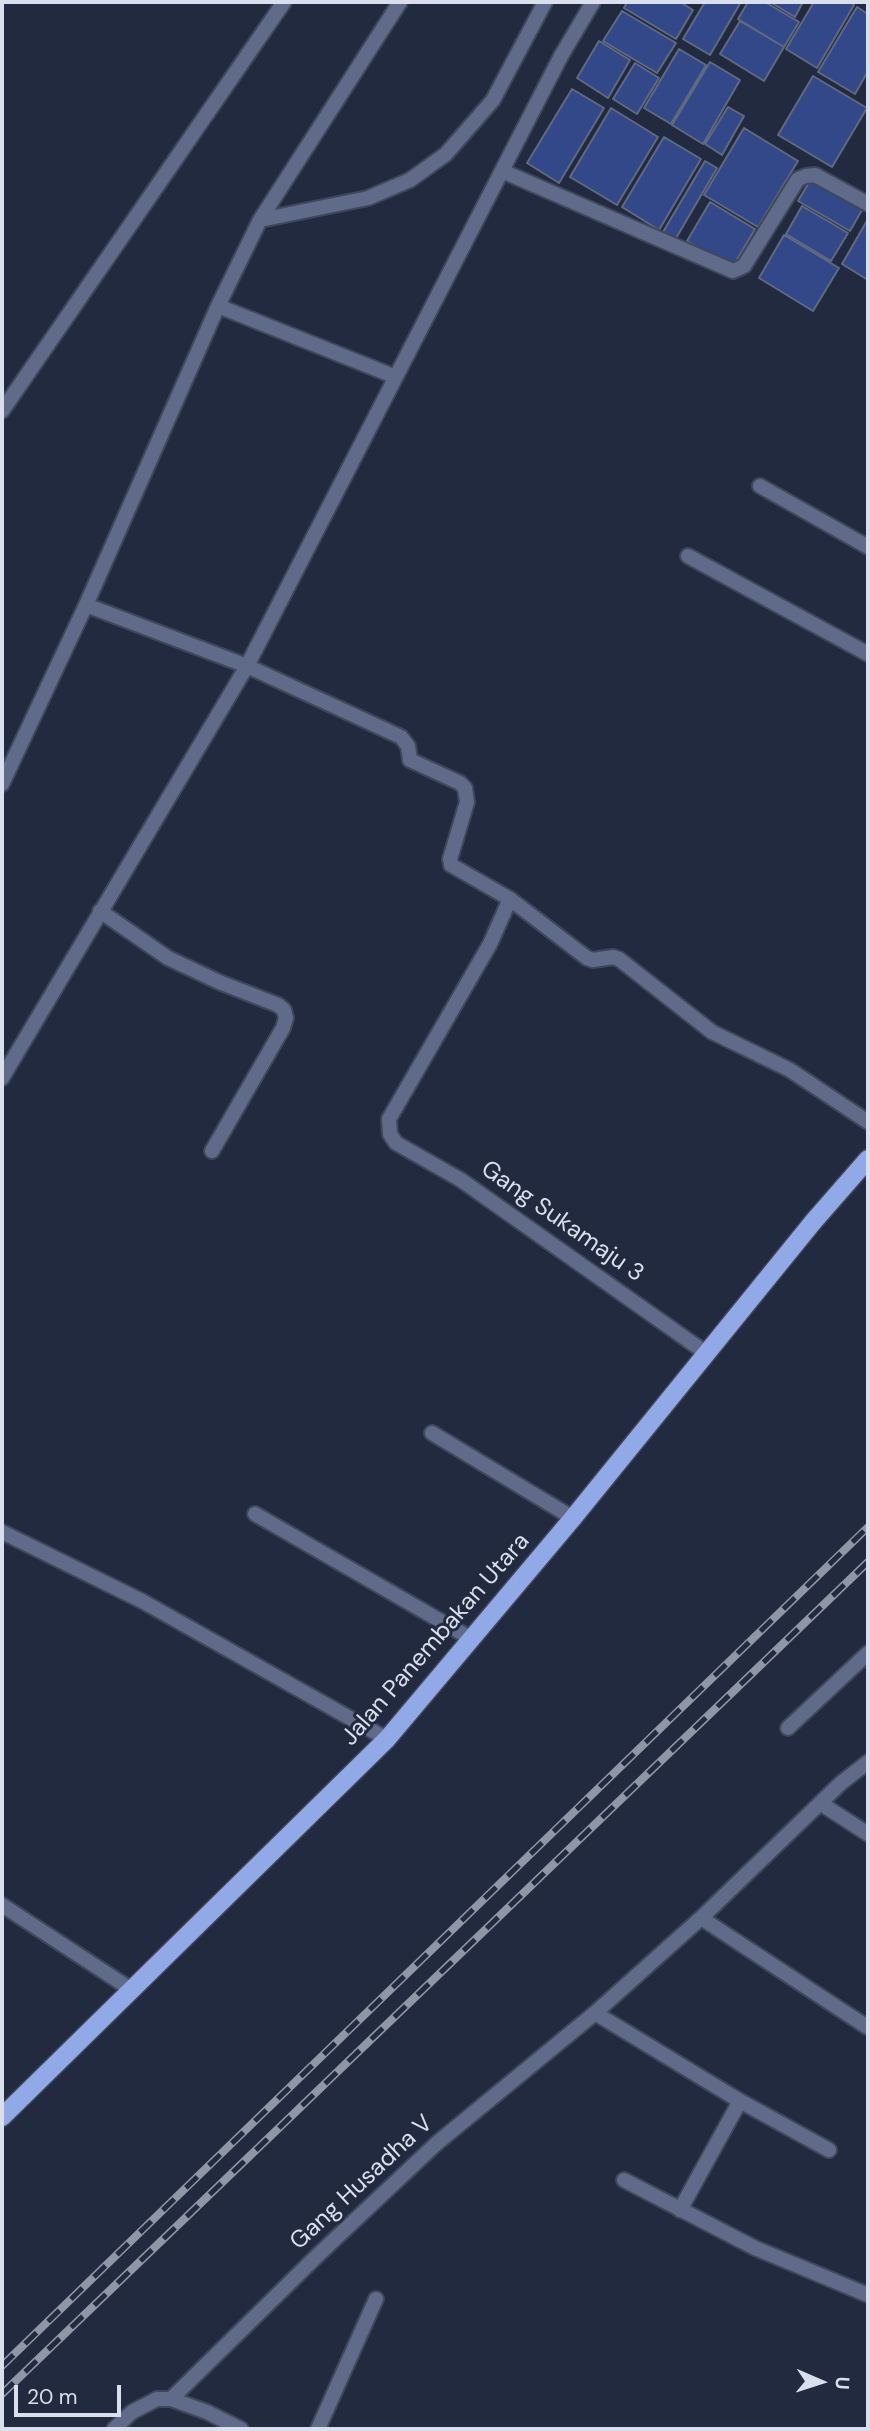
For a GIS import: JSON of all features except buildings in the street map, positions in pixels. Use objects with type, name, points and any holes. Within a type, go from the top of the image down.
[{"type":"main road","name":"Jalan Panembakan Utara","points":[[2,2117],[387,1739],[573,1518],[813,1222],[868,1159]]},
{"type":"street","points":[[2,411],[284,2]]},
{"type":"street","points":[[2,784],[86,605],[218,306],[260,220],[400,2]]},
{"type":"street","points":[[260,220],[368,198],[410,180],[446,154],[493,100],[545,2]]},
{"type":"street","points":[[2,1078],[247,666],[561,56],[593,2]]},
{"type":"street","points":[[502,171],[733,271],[744,266],[798,179],[815,176],[868,204]]},
{"type":"street","points":[[218,306],[396,377]]},
{"type":"street","points":[[760,486],[868,547]]},
{"type":"street","points":[[688,556],[868,654]]},
{"type":"street","points":[[86,605],[247,666],[401,737],[408,746],[410,760],[460,783],[465,788],[467,802],[450,862],[510,899],[587,958],[619,959],[712,1031],[790,1070],[868,1122]]},
{"type":"street","name":"Gang Sukamaju 3","points":[[510,899],[490,944],[388,1119],[390,1134],[396,1143],[461,1180],[706,1353]]},
{"type":"street","points":[[100,911],[168,958],[278,1005],[284,1010],[283,1028],[212,1151]]},
{"type":"street","points":[[432,1433],[573,1518]]},
{"type":"street","points":[[255,1514],[472,1639]]},
{"type":"street","points":[[2,1532],[142,1601],[387,1739]]},
{"type":"street","points":[[788,1728],[868,1653]]},
{"type":"street","name":"Gang Husadha V","points":[[171,2399],[437,2143],[595,2013],[701,1918],[841,1783],[868,1762]]},
{"type":"street","points":[[820,1803],[868,1834]]},
{"type":"street","points":[[2,1905],[132,1990]]},
{"type":"street","points":[[701,1918],[867,2027]]},
{"type":"street","points":[[595,2013],[740,2101],[829,2150]]},
{"type":"street","points":[[680,2210],[740,2101]]},
{"type":"street","points":[[624,2180],[755,2248],[868,2295]]},
{"type":"street","points":[[318,2429],[376,2299]]},
{"type":"street","points":[[114,2429],[132,2412],[157,2399],[171,2399],[207,2412],[241,2429]]},
{"type":"railway","points":[[2,2366],[868,1527]]},
{"type":"railway","points":[[2,2394],[868,1562]]}]
